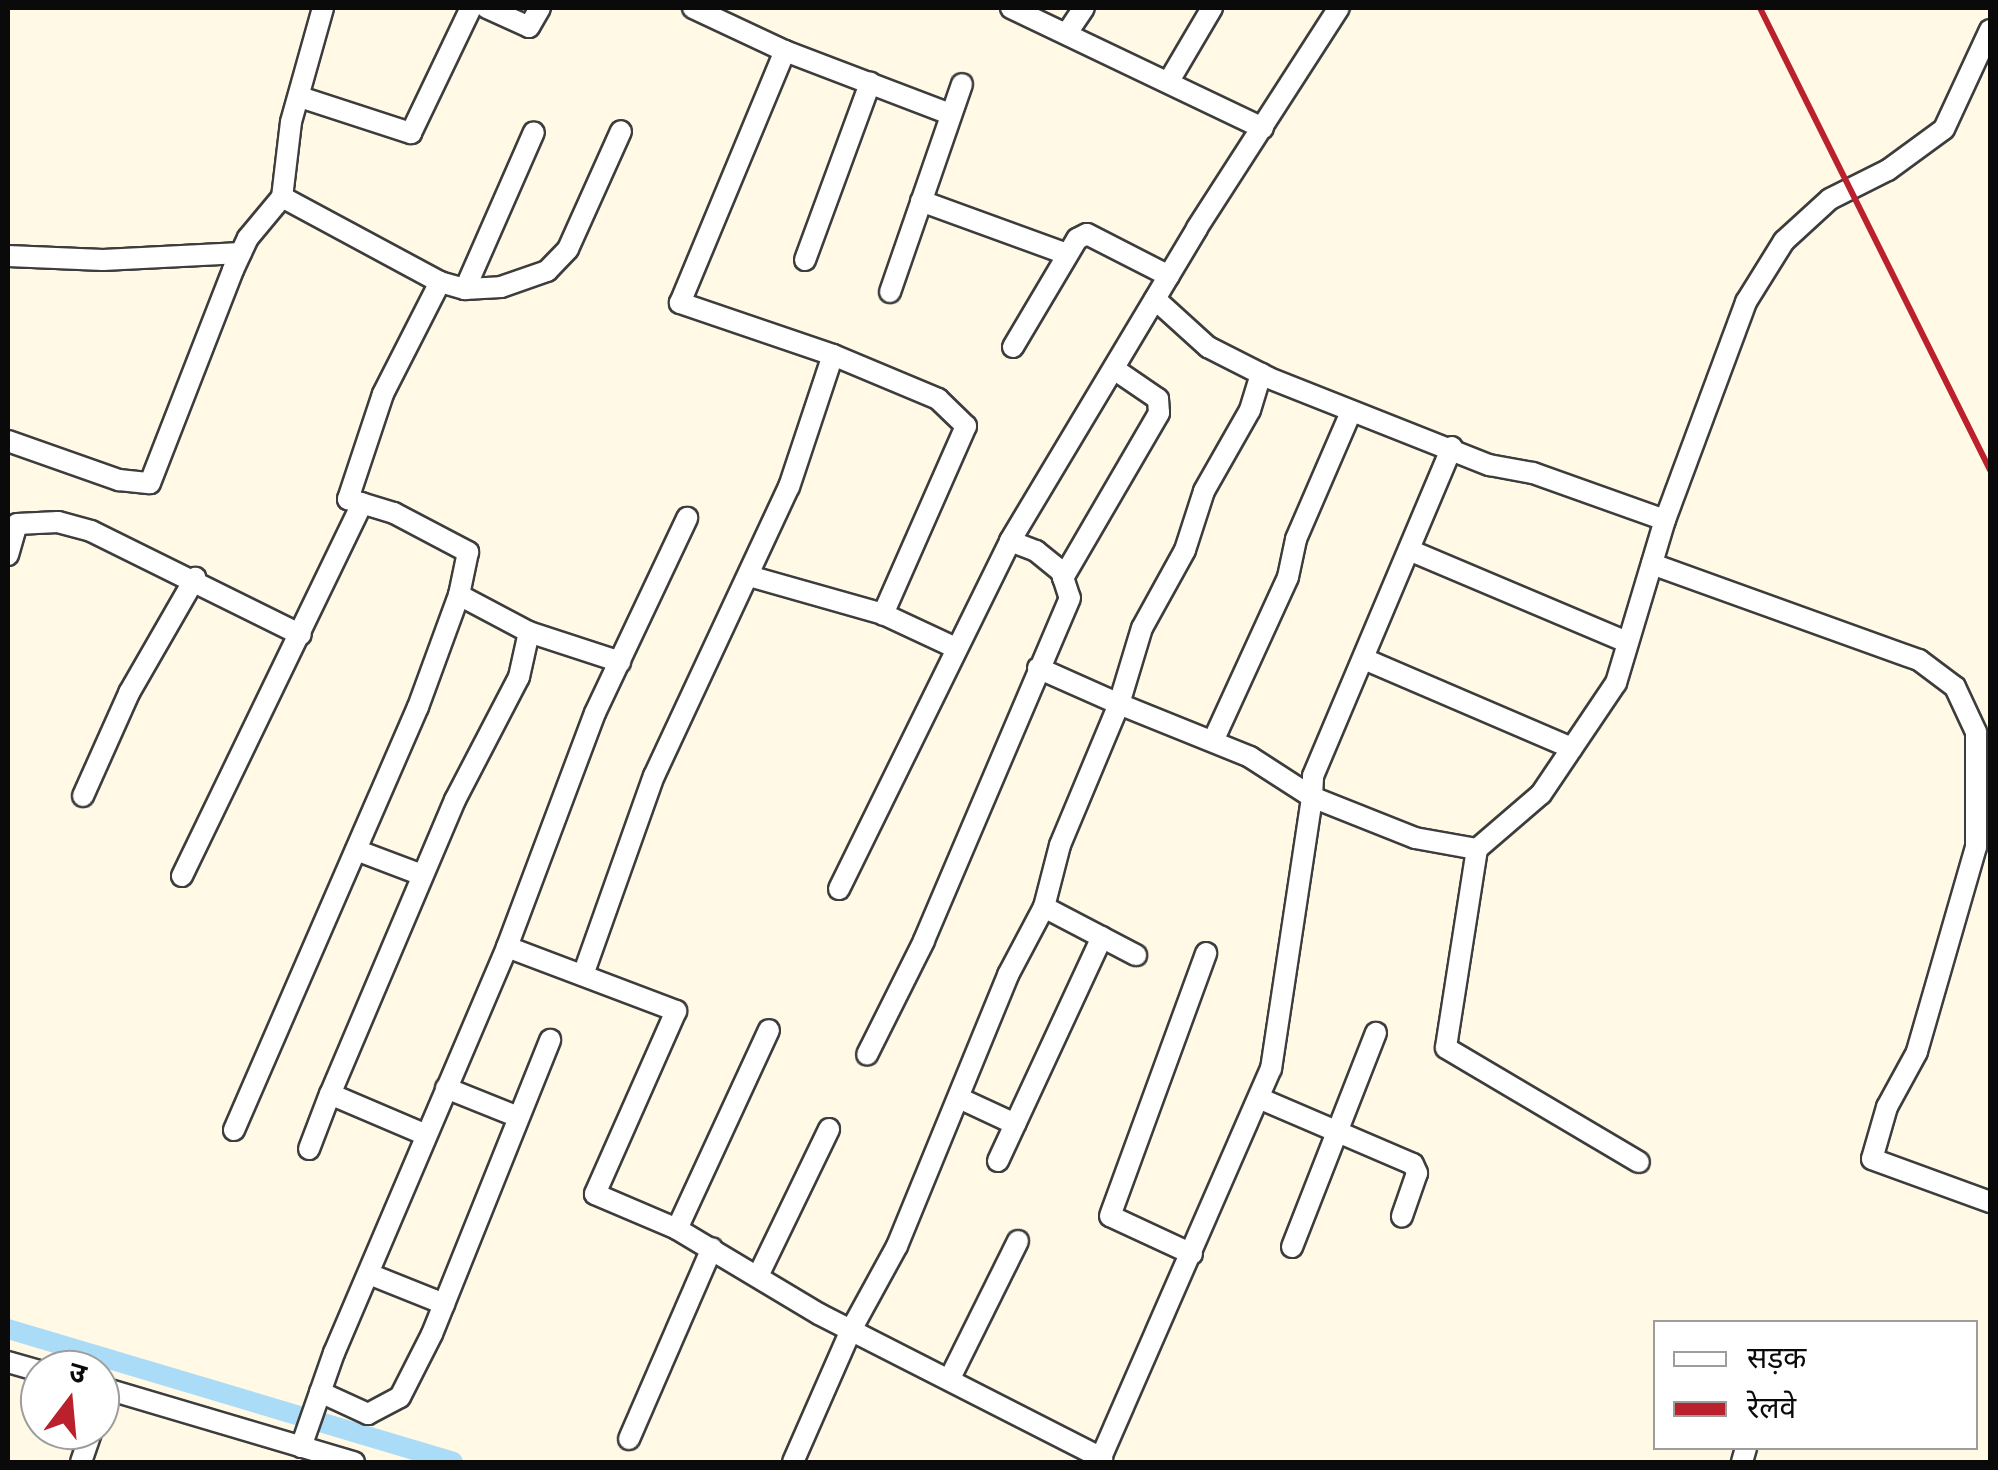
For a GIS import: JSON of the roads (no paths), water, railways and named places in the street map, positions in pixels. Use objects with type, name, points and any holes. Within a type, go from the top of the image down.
[{"type":"street","points":[[8,441],[119,480],[150,484],[241,253],[282,197],[281,170],[323,8]]},
{"type":"street","points":[[300,97],[412,132],[471,8]]},
{"type":"street","points":[[488,8],[529,27],[540,8]]},
{"type":"street","points":[[693,8],[785,51],[950,114]]},
{"type":"street","points":[[1011,8],[1263,128]]},
{"type":"street","points":[[1067,34],[1084,8]]},
{"type":"street","points":[[1169,81],[1212,8]]},
{"type":"street","points":[[839,889],[883,811],[956,648],[1010,541],[1155,299],[1338,8]]},
{"type":"street","points":[[1639,1162],[1446,1048],[1477,849],[1541,794],[1616,683],[1665,520],[1746,302],[1784,241],[1830,198],[1888,170],[1944,129],[1990,30]]},
{"type":"street","points":[[785,51],[680,303],[834,355],[938,399],[966,426],[882,614]]},
{"type":"street","points":[[805,260],[870,84]]},
{"type":"street","points":[[890,292],[962,84]]},
{"type":"street","points":[[465,289],[534,132]]},
{"type":"street","points":[[282,197],[440,282],[465,289],[501,288],[547,272],[568,249],[621,132]]},
{"type":"street","points":[[921,202],[1067,254]]},
{"type":"street","points":[[1013,346],[1067,254],[1087,234],[1170,276]]},
{"type":"street","points":[[8,256],[103,260],[241,253]]},
{"type":"street","points":[[234,1130],[356,850],[459,595],[468,552],[348,499],[383,394],[440,282]]},
{"type":"street","points":[[1155,299],[1174,323],[1261,374],[1351,412],[1665,520]]},
{"type":"street","points":[[582,975],[654,776],[789,487],[834,355]]},
{"type":"street","points":[[1064,578],[1159,413],[1158,399],[1114,370]]},
{"type":"street","points":[[793,1462],[851,1330],[875,1294],[1008,975],[1044,906],[1060,845],[1120,704],[1142,628],[1184,550],[1204,491],[1250,410],[1261,374]]},
{"type":"street","points":[[1212,741],[1288,577],[1296,539],[1351,412]]},
{"type":"street","points":[[506,947],[676,1011],[595,1194],[677,1229],[851,1330],[950,1378],[1100,1460],[1261,1099],[1282,1020],[1292,894],[1313,776],[1452,447]]},
{"type":"street","points":[[182,876],[240,745],[302,635],[362,503]]},
{"type":"street","points":[[302,1446],[318,1397],[620,662],[687,518]]},
{"type":"street","points":[[8,555],[17,524],[58,522],[195,578],[302,635]]},
{"type":"street","points":[[868,1056],[924,941],[1070,598],[1064,578],[1036,551],[1010,541]]},
{"type":"street","points":[[1409,550],[1627,642]]},
{"type":"street","points":[[1652,564],[1920,660],[1955,686],[1976,732],[1976,848],[1917,1052],[1887,1107],[1872,1159],[1990,1202]]},
{"type":"street","points":[[749,576],[882,614],[956,648]]},
{"type":"street","points":[[83,796],[129,692],[195,578]]},
{"type":"street","points":[[459,595],[529,632],[620,662]]},
{"type":"street","points":[[309,1150],[422,876],[519,677],[529,632]]},
{"type":"street","points":[[1364,660],[1572,748]]},
{"type":"street","points":[[1038,668],[1212,741],[1312,797],[1416,838],[1477,849]]},
{"type":"street","points":[[356,850],[422,876]]},
{"type":"street","points":[[1044,906],[1136,956]]},
{"type":"street","points":[[998,1160],[1102,937]]},
{"type":"street","points":[[1192,1254],[1110,1216],[1206,953]]},
{"type":"street","points":[[677,1229],[770,1030]]},
{"type":"street","points":[[1292,1247],[1376,1033]]},
{"type":"street","points":[[318,1397],[368,1414],[400,1397],[444,1304],[550,1040]]},
{"type":"street","points":[[446,1088],[518,1117]]},
{"type":"street","points":[[330,1094],[426,1135]]},
{"type":"street","points":[[959,1098],[1015,1124]]},
{"type":"street","points":[[1261,1099],[1413,1164],[1417,1173],[1402,1216]]},
{"type":"street","points":[[759,1274],[828,1129]]},
{"type":"street","points":[[950,1378],[1018,1241]]},
{"type":"street","points":[[629,1439],[712,1248]]},
{"type":"street","points":[[370,1274],[444,1304]]},
{"type":"street","points":[[120,1398],[354,1462]]},
{"type":"waterway","points":[[8,1329],[453,1462]]},
{"type":"railway","points":[[1760,8],[1990,470]]}]
